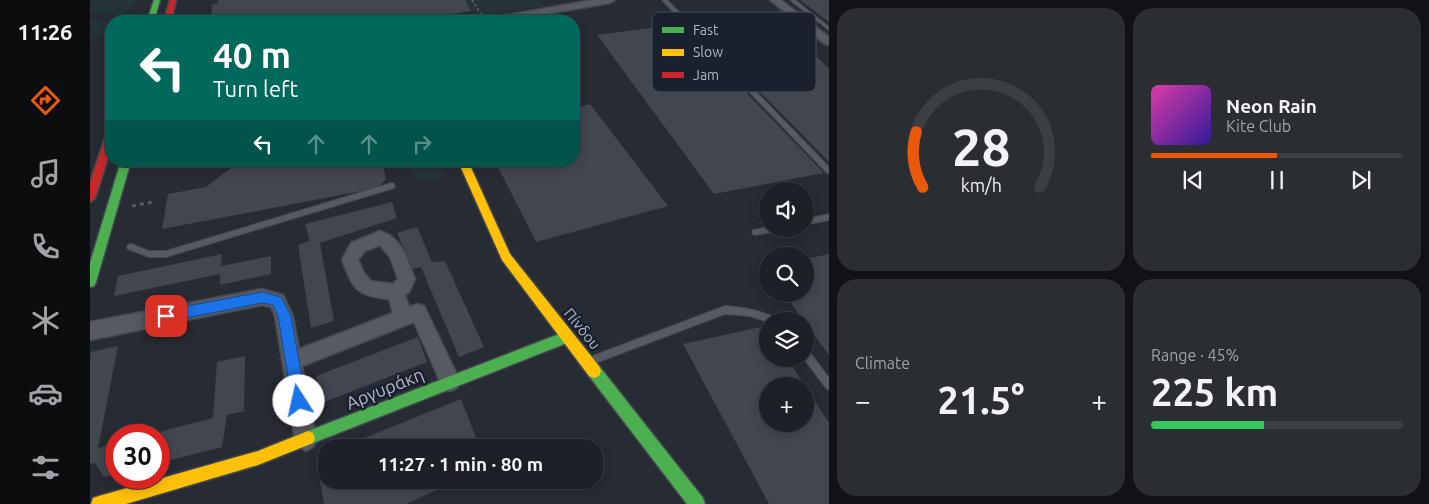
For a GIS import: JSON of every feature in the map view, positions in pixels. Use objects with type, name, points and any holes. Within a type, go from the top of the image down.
[{"type":"street","points":[[152,15],[157,0]]},
{"type":"street","points":[[169,15],[173,0]]},
{"type":"street","points":[[503,15],[564,4],[610,0]]},
{"type":"street","points":[[775,0],[790,12]]},
{"type":"street","points":[[816,32],[829,42]]},
{"type":"street","points":[[90,198],[105,153]]},
{"type":"street","points":[[90,282],[124,167]]},
{"type":"street","name":"Πίνδου","points":[[466,167],[506,257],[697,504]]},
{"type":"street","points":[[395,292],[404,318]]},
{"type":"street","points":[[90,331],[262,297],[277,301],[284,316],[306,440]]},
{"type":"street","points":[[292,361],[418,312],[450,381]]},
{"type":"street","name":"Αργυράκη","points":[[99,504],[237,466],[450,381],[567,337]]},
{"type":"lane","points":[[664,0],[676,12]]},
{"type":"lane","points":[[792,0],[807,12]]},
{"type":"lane","points":[[816,19],[829,29]]},
{"type":"lane","points":[[753,92],[829,171]]},
{"type":"lane","points":[[132,247],[150,254],[166,254],[392,186]]},
{"type":"lane","points":[[814,220],[829,217]]},
{"type":"lane","points":[[588,362],[725,310],[746,310],[759,314]]},
{"type":"lane","points":[[814,365],[829,384]]},
{"type":"path","points":[[472,0],[484,15]]},
{"type":"shaded area","points":[[90,0],[141,0],[122,15],[90,12]]},
{"type":"shaded area","points":[[465,0],[539,0],[544,6],[488,15],[474,15]]},
{"type":"shaded area","points":[[90,21],[105,22],[105,31],[90,44]]},
{"type":"shaded area","points":[[410,167],[443,167],[446,176],[416,183]]},
{"type":"building","points":[[218,0],[465,0],[471,11],[447,15],[211,15],[212,5],[218,3]]},
{"type":"building","points":[[800,0],[829,0],[829,22]]},
{"type":"building","points":[[652,28],[652,92],[746,92],[824,173],[777,182],[759,182],[759,185],[714,194],[597,35]]},
{"type":"building","points":[[816,57],[829,68],[829,162],[760,92],[816,92]]},
{"type":"building","points":[[590,104],[668,206],[536,242],[498,167],[580,167],[580,106]]},
{"type":"building","points":[[232,167],[383,167],[386,179],[378,188],[162,229],[168,194],[206,187]]},
{"type":"building","points":[[392,202],[397,218],[320,243],[334,321],[311,328],[298,245],[310,241],[305,224]]},
{"type":"building","points":[[417,227],[432,262],[445,261],[484,347],[459,357],[421,267],[412,269],[397,233]]},
{"type":"building","points":[[222,254],[221,266],[271,256],[271,274],[220,285],[220,274],[114,296],[118,276]]},
{"type":"building","points":[[829,254],[829,355],[814,335],[814,312],[797,312],[790,302],[814,302],[814,257]]},
{"type":"building","points":[[759,327],[759,367],[792,367],[799,377],[759,377],[759,432],[814,432],[814,400],[829,423],[829,504],[769,504],[683,344]]},
{"type":"building","points":[[418,337],[427,362],[322,403],[316,376]]},
{"type":"building","points":[[118,346],[98,448],[105,446],[104,477],[95,463],[90,464],[91,352]]},
{"type":"building","points":[[245,356],[244,411],[227,415],[222,447],[170,460],[170,429],[213,418],[217,362]]},
{"type":"building","points":[[461,399],[477,439],[362,439]]},
{"type":"building","points":[[321,489],[439,489],[406,504],[324,504]]},
{"type":"traffic: fast","points":[[152,15],[157,0]]},
{"type":"traffic: fast","points":[[90,282],[124,167]]},
{"type":"traffic: fast","points":[[308,438],[567,337]]},
{"type":"traffic: fast","points":[[594,371],[697,504]]},
{"type":"traffic: slow","points":[[466,167],[506,257],[594,371]]},
{"type":"traffic: slow","points":[[99,504],[258,458],[308,438]]},
{"type":"traffic: jam","points":[[169,15],[173,0]]},
{"type":"traffic: jam","points":[[90,198],[105,153]]},
{"type":"route","points":[[166,316],[262,297],[277,301],[284,316],[299,401]]}]
